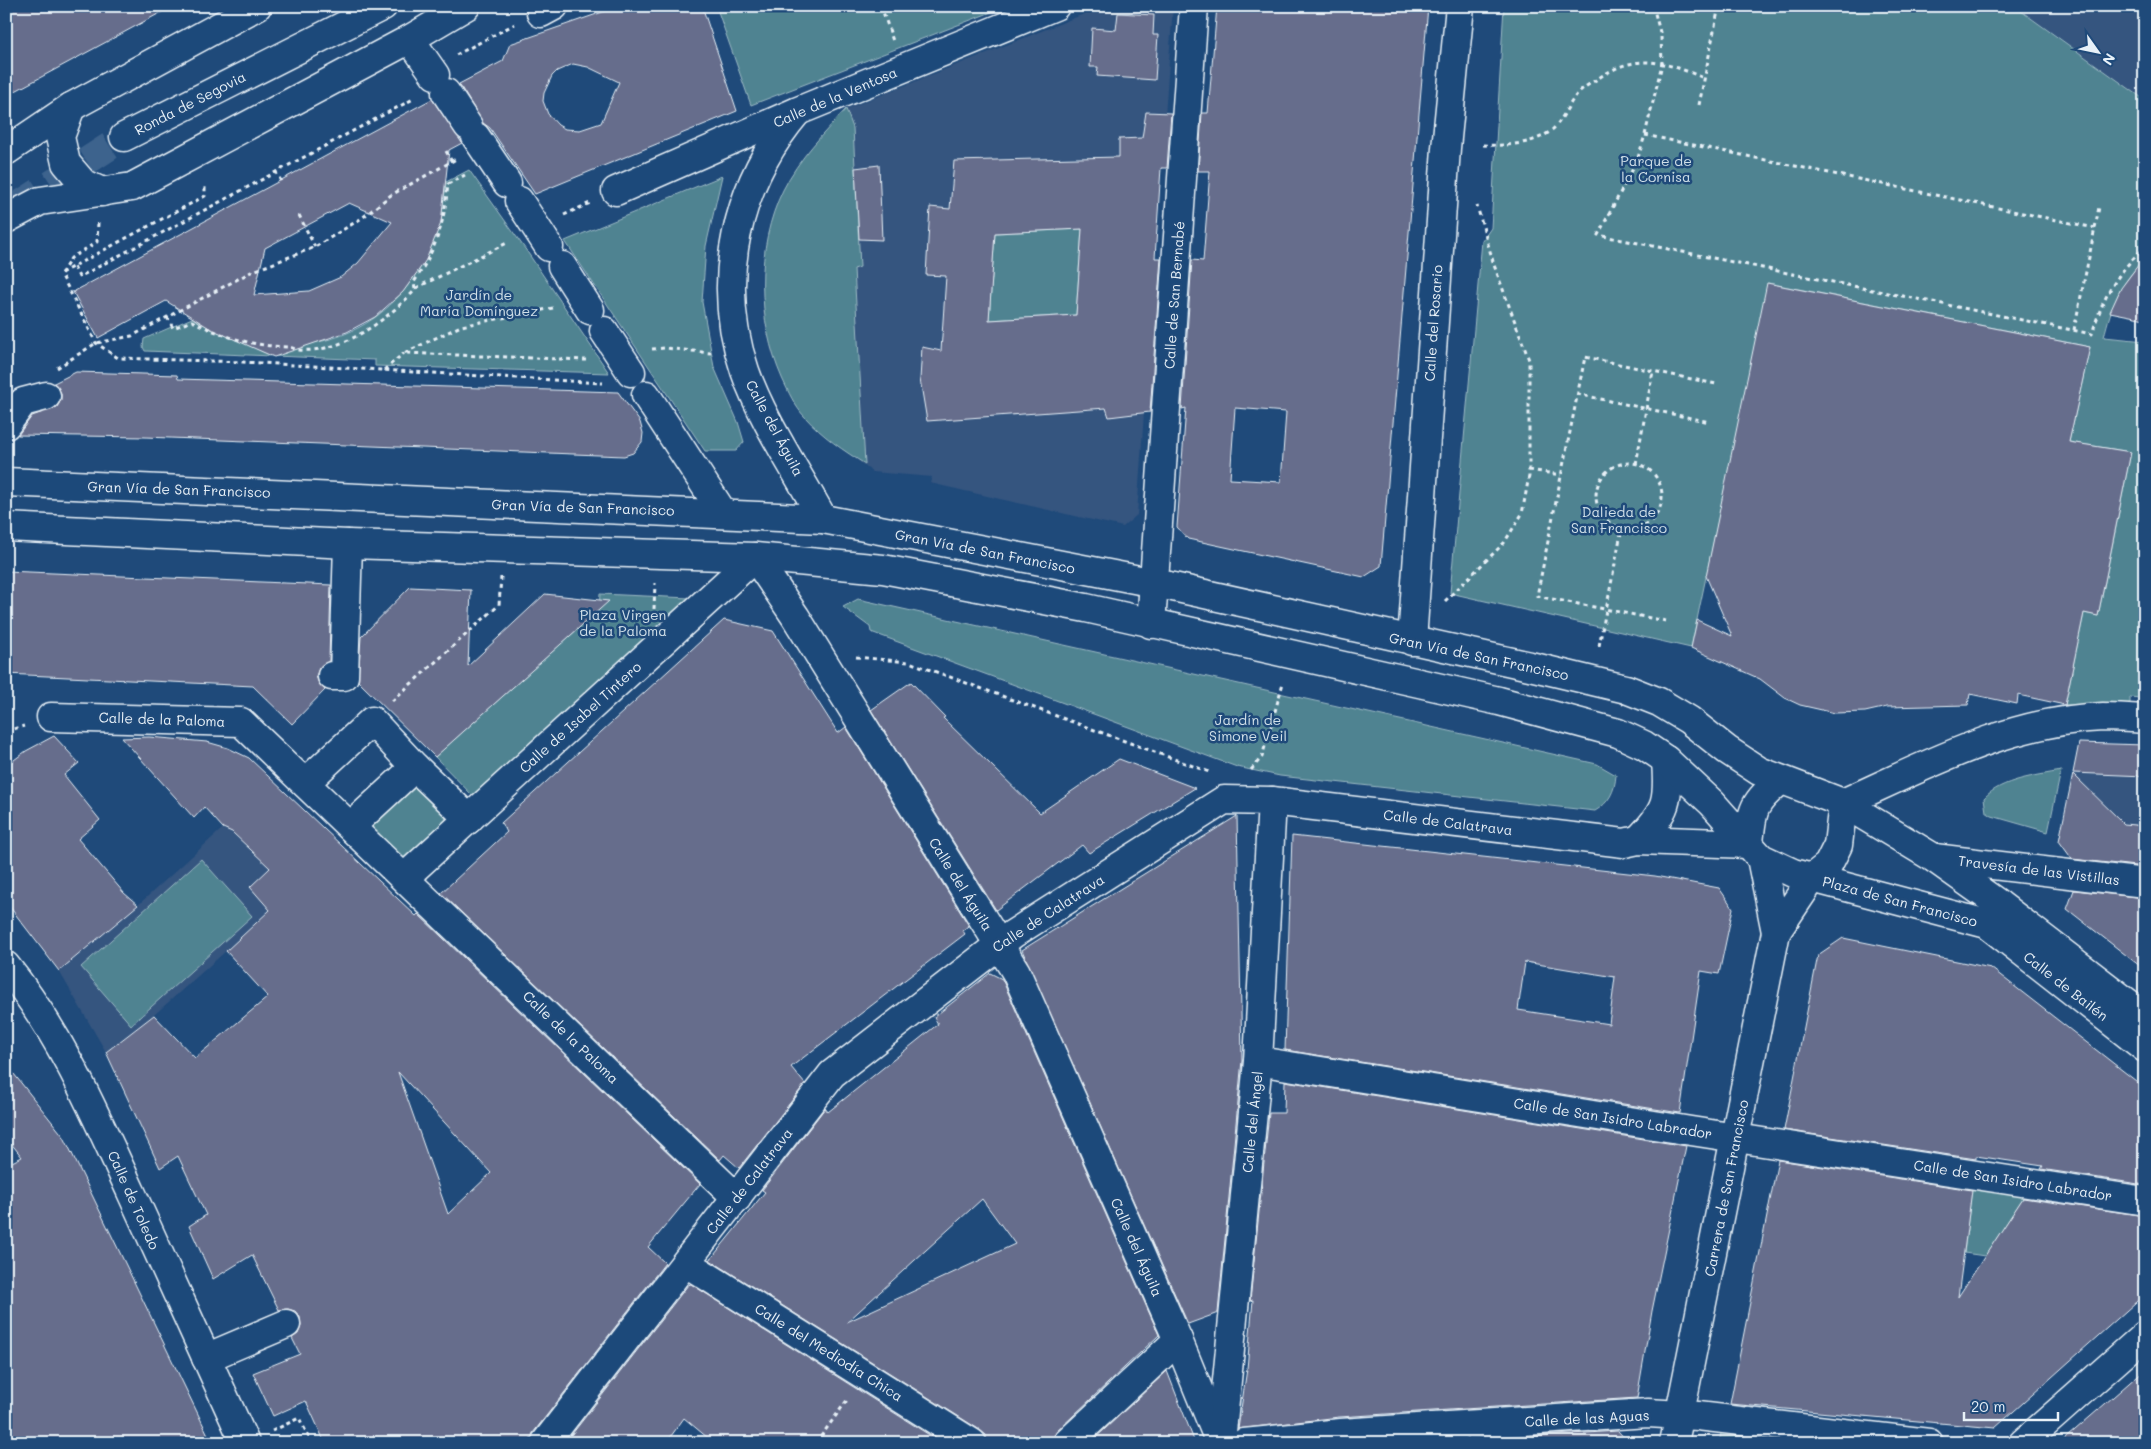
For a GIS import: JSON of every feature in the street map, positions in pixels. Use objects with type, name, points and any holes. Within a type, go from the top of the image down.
[{"type":"street","points":[[6,151],[71,107],[257,6]]},
{"type":"street","name":"Ronda de Segovia","points":[[352,6],[124,137],[384,6]]},
{"type":"street","points":[[6,219],[40,201],[132,187],[410,39],[466,6]]},
{"type":"street","name":"Calle de la Ventosa","points":[[616,191],[798,111],[1055,6]]},
{"type":"street","name":"Calle de San Bernabé","points":[[1155,583],[1194,6]]},
{"type":"street","name":"Calle del Rosario","points":[[1412,641],[1446,148],[1460,6]]},
{"type":"street","points":[[410,39],[437,79],[468,140],[513,192],[628,367]]},
{"type":"street","points":[[71,107],[60,137],[66,163],[83,183],[102,192]]},
{"type":"street","name":"Calle del Águila","points":[[798,111],[782,130],[764,158],[751,185],[738,225],[730,272],[732,320],[741,357],[758,403],[823,519]]},
{"type":"street","points":[[646,395],[723,513]]},
{"type":"street","points":[[6,425],[34,399]]},
{"type":"street","name":"Gran Vía de San Francisco","points":[[6,482],[823,519],[1155,583],[1626,689],[1659,702],[1689,720],[1727,750],[1760,771],[1781,780]]},
{"type":"street","points":[[6,527],[348,544],[755,557],[882,569],[1086,608],[1508,703],[1618,732],[1644,745],[1666,760],[1712,803],[1755,851]]},
{"type":"street","points":[[332,676],[344,676],[348,544]]},
{"type":"street","name":"Calle del Águila","points":[[755,557],[818,653],[1016,972],[1178,1340],[1220,1443]]},
{"type":"street","name":"Calle de Isabel Tintero","points":[[405,877],[755,557]]},
{"type":"street","points":[[1151,624],[1155,583]]},
{"type":"street","name":"Calle de la Paloma","points":[[51,717],[241,722],[405,877],[737,1198]]},
{"type":"street","points":[[1843,803],[1959,752],[2038,726],[2104,717],[2145,719]]},
{"type":"street","points":[[305,783],[372,721],[415,767],[469,819]]},
{"type":"street","points":[[1638,840],[1651,827],[1663,808],[1668,793],[1666,760]]},
{"type":"street","points":[[351,826],[415,767]]},
{"type":"street","points":[[1755,851],[1751,813],[1762,796],[1781,780]]},
{"type":"street","name":"Plaza de San Francisco","points":[[1781,780],[1843,803],[1934,858],[1993,914]]},
{"type":"street","name":"Calle de Calatrava","points":[[545,1443],[832,1074],[999,944],[1224,800],[1272,801],[1624,843],[1638,840],[1755,851]]},
{"type":"street","name":"Calle del Ángel","points":[[1220,1443],[1258,1060],[1272,801]]},
{"type":"street","name":"Plaza de San Francisco","points":[[1813,877],[1828,865],[1838,845],[1843,803]]},
{"type":"street","name":"Plaza de San Francisco","points":[[1755,851],[1793,873],[1993,914]]},
{"type":"street","name":"Carrera de San Francisco","points":[[1755,851],[1776,932]]},
{"type":"street","name":"Travesía de las Vistillas","points":[[1934,858],[2145,883]]},
{"type":"street","name":"Carrera de San Francisco","points":[[1674,1443],[1776,932],[1813,877]]},
{"type":"street","name":"Calle de Bailén","points":[[1993,914],[2145,1016]]},
{"type":"street","name":"Calle de Bailén","points":[[1993,914],[2145,1048]]},
{"type":"street","name":"Calle de Toledo","points":[[6,966],[32,997],[62,1045],[245,1443]]},
{"type":"street","name":"Calle de San Isidro Labrador","points":[[1258,1060],[2145,1201]]},
{"type":"street","name":"Calle del Mediodía Chica","points":[[686,1263],[866,1374],[972,1443]]},
{"type":"street","points":[[206,1358],[286,1324]]},
{"type":"street","points":[[2023,1443],[2145,1336]]},
{"type":"street","points":[[1067,1443],[1178,1340]]},
{"type":"street","name":"Calle de las Aguas","points":[[1244,1443],[1341,1433],[1648,1413],[1929,1443]]},
{"type":"path","points":[[881,6],[895,50]]},
{"type":"path","points":[[1653,6],[1661,36],[1662,64],[1645,135],[1637,161],[1598,235],[2092,334],[2102,302],[2109,289],[2122,271],[2145,247]]},
{"type":"path","points":[[1699,104],[1719,6]]},
{"type":"path","points":[[437,79],[500,31],[547,10]]},
{"type":"path","points":[[1484,145],[1511,146],[1533,139],[1553,129],[1580,91],[1607,72],[1633,62],[1662,64],[1704,78]]},
{"type":"path","points":[[74,267],[79,277],[415,97],[417,102]]},
{"type":"path","points":[[1645,135],[2095,228]]},
{"type":"path","points":[[34,399],[46,377],[96,343],[132,336],[251,272],[315,246],[362,218],[391,195],[452,162],[468,140]]},
{"type":"path","points":[[446,151],[452,162]]},
{"type":"path","points":[[275,171],[281,181]]},
{"type":"path","points":[[416,288],[414,282],[426,263],[443,225],[448,184],[470,172]]},
{"type":"path","points":[[60,274],[205,196],[205,184]]},
{"type":"path","points":[[563,216],[590,203]]},
{"type":"path","points":[[1443,603],[1504,543],[1522,514],[1529,470],[1529,360],[1494,265],[1477,206]]},
{"type":"path","points":[[2074,330],[2098,207]]},
{"type":"path","points":[[299,215],[315,246]]},
{"type":"path","points":[[60,274],[71,258],[97,242],[98,222]]},
{"type":"path","points":[[167,317],[173,328],[192,321],[237,341],[298,350],[324,347],[361,334],[378,324],[399,307],[416,288],[517,238]]},
{"type":"path","points":[[60,274],[96,343],[118,358],[598,382]]},
{"type":"path","points":[[384,370],[404,353],[461,326],[593,314]]},
{"type":"path","points":[[404,353],[628,367],[645,350],[665,348],[741,357]]},
{"type":"path","points":[[1666,621],[1537,596],[1577,394],[1585,357],[1716,384]]},
{"type":"path","points":[[1636,464],[1653,371]]},
{"type":"path","points":[[1577,394],[1710,422]]},
{"type":"path","points":[[1636,464],[1648,469],[1657,477],[1661,487],[1662,498],[1659,509],[1644,526],[1622,528],[1608,521],[1598,508],[1597,488],[1609,470],[1618,465],[1636,464]]},
{"type":"path","points":[[1529,470],[1561,475]]},
{"type":"path","points":[[1599,646],[1622,528]]},
{"type":"path","points":[[385,708],[499,605],[501,576]]},
{"type":"path","points":[[653,608],[654,582]]},
{"type":"path","points":[[818,653],[909,662],[1221,776]]},
{"type":"path","points":[[1262,757],[1282,688]]},
{"type":"path","points":[[816,1443],[866,1374]]},
{"type":"path","points":[[269,1423],[273,1432],[299,1418],[312,1443]]},
{"type":"shaded area","points":[[1104,6],[1173,6],[1148,353],[1142,354],[1144,413],[1137,515],[1123,527],[930,483],[932,477],[872,472],[804,417],[788,391],[772,354],[763,313],[765,246],[783,191],[805,154],[846,109]]},
{"type":"shaded area","points":[[2014,6],[2145,6],[2145,100],[2054,34]]},
{"type":"shaded area","points":[[2079,743],[2145,745],[2145,868],[2073,861],[2059,841]]},
{"type":"shaded area","points":[[254,764],[339,845],[226,951],[154,1015],[106,1052],[59,971],[138,905],[223,828],[204,807]]},
{"type":"green space","points":[[716,6],[1007,6],[751,105]]},
{"type":"green space","name":"Parque de la Cornisa","points":[[1504,6],[2014,6],[2145,100],[2145,260],[2123,285],[2110,315],[2104,337],[2145,341],[2145,678],[2140,698],[2130,697],[2130,706],[2065,705],[2084,613],[2098,616],[2131,452],[2069,442],[2090,347],[1768,283],[1691,648],[1450,593],[1482,241],[1491,228]]},
{"type":"green space","points":[[846,109],[853,128],[860,267],[854,269],[865,464],[826,437],[801,413],[782,378],[774,356],[764,308],[764,260],[768,235],[774,212],[783,190],[804,157]]},
{"type":"green space","name":"Jardín de María Domínguez","points":[[469,170],[609,373],[375,366],[375,360],[145,351],[143,347],[144,339],[192,318],[221,331],[285,345],[323,341],[352,331],[378,315],[400,295],[418,271],[432,243],[441,214],[446,182]]},
{"type":"green space","points":[[722,176],[706,246],[702,302],[714,367],[738,422],[744,442],[736,451],[705,451],[565,241]]},
{"type":"green space","points":[[1082,229],[1076,315],[989,320],[995,233]]},
{"type":"green space","name":"Plaza Virgen de la Paloma","points":[[600,594],[690,598],[473,796],[435,757],[599,610]]},
{"type":"green space","name":"Jardín de Simone Veil","points":[[858,599],[1597,764],[1616,775],[1614,786],[1608,800],[1595,811],[1280,776],[1237,767],[871,632],[870,627],[843,607]]},
{"type":"green space","points":[[2061,771],[2048,832],[1992,816],[1986,812],[1984,798],[2000,786],[2020,779]]},
{"type":"green space","points":[[416,786],[445,812],[446,829],[408,865],[369,835],[369,823],[406,788]]},
{"type":"green space","points":[[201,859],[252,916],[131,1025],[81,967]]},
{"type":"green space","points":[[1972,1187],[2025,1195],[1985,1256],[1964,1253]]},
{"type":"green space","points":[[1721,1433],[1829,1443],[1719,1443]]},
{"type":"building","points":[[6,6],[173,6],[6,96]]},
{"type":"building","points":[[620,6],[702,6],[737,111],[535,194],[490,128],[483,123],[459,84],[503,61],[510,44]],"holes":[[[573,64],[588,67],[619,82],[601,123],[580,130],[565,129],[558,125],[548,114],[543,101],[544,93],[552,76],[557,71]]]},
{"type":"building","points":[[1217,6],[1428,6],[1381,566],[1364,577],[1188,539],[1177,527],[1186,408],[1182,409],[1192,260],[1203,261],[1210,171],[1198,171],[1202,113],[1208,113]],"holes":[[[1235,408],[1286,412],[1281,482],[1230,479]]]},
{"type":"building","points":[[1118,13],[1154,15],[1153,35],[1158,35],[1155,80],[1097,76],[1098,67],[1090,67],[1092,28],[1116,30]]},
{"type":"building","points":[[432,99],[462,143],[449,150],[441,223],[426,260],[403,292],[375,317],[347,332],[274,357],[211,329],[166,301],[98,338],[73,292]],"holes":[[[349,203],[392,222],[358,263],[341,277],[309,291],[254,295],[265,248]]]},
{"type":"building","points":[[1146,112],[1171,113],[1167,168],[1161,168],[1155,258],[1161,258],[1150,412],[1109,417],[1106,408],[927,421],[920,379],[922,347],[941,351],[946,276],[926,275],[930,207],[950,209],[954,161],[1119,157],[1119,139],[1142,138]],"holes":[[[1082,229],[1076,315],[989,320],[995,233]]]},
{"type":"building","points":[[879,165],[882,240],[859,239],[855,168]]},
{"type":"building","points":[[2145,256],[2145,319],[2110,312],[2121,288]]},
{"type":"building","points":[[1767,283],[2090,347],[2069,442],[2131,452],[2098,616],[2084,613],[2065,705],[2018,695],[2017,704],[1970,694],[1968,705],[1887,707],[1865,712],[1835,713],[1800,705],[1785,698],[1760,679],[1691,648],[1697,620],[1732,636],[1706,576]]},
{"type":"building","points":[[76,372],[177,375],[178,379],[618,392],[640,422],[643,433],[642,442],[633,453],[624,456],[145,437],[18,435],[32,416],[57,407],[61,400],[61,393],[54,383]]},
{"type":"building","points":[[6,571],[331,585],[329,661],[319,668],[316,676],[319,684],[325,690],[292,724],[253,686],[6,674]]},
{"type":"building","points":[[410,587],[471,590],[468,666],[545,594],[609,601],[435,757],[358,681],[361,637]]},
{"type":"building","points":[[724,620],[773,631],[838,733],[846,727],[969,926],[963,931],[965,934],[791,1067],[805,1084],[739,1168],[724,1155],[720,1160],[441,893],[507,832],[501,823]]},
{"type":"building","points":[[911,682],[945,717],[943,718],[1040,813],[1119,759],[1195,788],[1089,853],[1082,845],[996,910],[871,710]]},
{"type":"building","points":[[54,736],[79,763],[64,775],[100,820],[78,839],[124,893],[138,905],[59,971],[6,902],[6,766],[26,751]]},
{"type":"building","points":[[149,737],[207,742],[228,748],[249,758],[416,916],[418,914],[700,1184],[648,1247],[665,1263],[533,1433],[530,1443],[325,1443],[306,1401],[273,1416],[253,1373],[300,1354],[292,1338],[298,1334],[301,1326],[300,1317],[295,1311],[288,1309],[279,1310],[252,1255],[213,1279],[189,1226],[206,1215],[178,1156],[160,1168],[106,1052],[154,1015],[195,1058],[268,997],[226,951],[270,910],[250,887],[270,868],[232,832],[223,828],[204,807],[194,818],[122,738]],"holes":[[[398,1072],[491,1173],[448,1214]]]},
{"type":"building","points":[[2079,743],[2145,745],[2145,776],[2073,773]]},
{"type":"building","points":[[2073,774],[2124,824],[2145,826],[2145,867],[2072,859],[2059,841]]},
{"type":"building","points":[[1237,816],[1242,1060],[1218,1313],[1188,1324],[1022,950]]},
{"type":"building","points":[[1292,836],[1655,876],[1719,888],[1733,908],[1719,974],[1701,971],[1680,1113],[1285,1050]],"holes":[[[1525,962],[1615,977],[1609,1024],[1518,1010]]]},
{"type":"building","points":[[2074,890],[2145,898],[2145,970],[2067,909]]},
{"type":"building","points":[[1843,938],[1991,968],[2145,1088],[2145,1185],[2041,1169],[2043,1166],[1976,1156],[1976,1159],[1784,1130],[1818,955]]},
{"type":"building","points":[[990,973],[1002,979],[1159,1335],[1056,1432],[1052,1443],[987,1443],[986,1435],[980,1430],[710,1260],[765,1192],[762,1190],[825,1108],[828,1112],[938,1024],[934,1017]],"holes":[[[982,1199],[1015,1244],[847,1322]]]},
{"type":"building","points":[[6,1064],[64,1137],[212,1443],[6,1443],[6,1165],[22,1157],[6,1137]]},
{"type":"building","points":[[1285,1081],[1686,1146],[1652,1311],[1637,1398],[1339,1417],[1238,1429],[1247,1369],[1253,1300],[1250,1301],[1269,1113],[1284,1113]]},
{"type":"building","points":[[1778,1160],[1972,1190],[1958,1297],[2023,1198],[2145,1216],[2145,1294],[1995,1428],[1730,1404]]},
{"type":"building","points":[[691,1284],[942,1443],[714,1443],[684,1418],[666,1443],[565,1443],[688,1285]]},
{"type":"building","points":[[2145,1369],[2145,1443],[2060,1443],[2113,1397]]},
{"type":"building","points":[[1167,1371],[1195,1443],[1090,1443]]},
{"type":"building","points":[[1618,1431],[1629,1443],[1432,1443]]},
{"type":"tunnel","points":[[16,207],[124,137]]},
{"type":"park label","name":"Dalieda de San Francisco","points":[[1619,520]]}]
